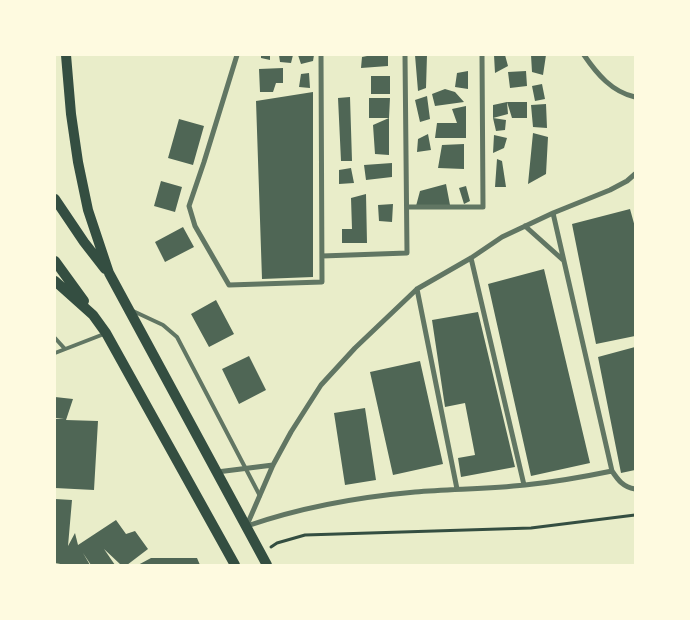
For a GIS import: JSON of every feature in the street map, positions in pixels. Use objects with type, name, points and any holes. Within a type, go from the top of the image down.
[{"type":"main road","points":[[66,55],[71,114],[78,162],[88,210],[109,273],[267,565]]},
{"type":"main road","points":[[55,199],[84,242],[109,273]]},
{"type":"main road","points":[[55,261],[106,333],[235,565]]},
{"type":"main road","points":[[55,281],[93,315]]},
{"type":"street","points":[[237,55],[189,206],[195,226],[229,284],[322,282],[321,55]]},
{"type":"street","points":[[322,256],[407,253],[405,55]]},
{"type":"street","points":[[407,207],[483,207],[482,55]]},
{"type":"street","points":[[584,55],[607,83],[625,95],[635,97]]},
{"type":"street","points":[[246,526],[273,465],[291,432],[322,385],[355,348],[417,289],[471,258],[502,237],[553,213],[610,190],[627,181],[635,174]]},
{"type":"street","points":[[553,213],[612,471],[620,482],[635,489]]},
{"type":"street","points":[[525,226],[564,260]]},
{"type":"street","points":[[471,258],[524,485]]},
{"type":"street","points":[[417,289],[456,489]]},
{"type":"street","points":[[217,472],[273,465]]},
{"type":"street","points":[[246,526],[304,510],[382,496],[571,480],[612,471]]},
{"type":"lane","points":[[127,308],[163,325],[177,337],[260,496]]},
{"type":"lane","points":[[55,353],[106,333]]},
{"type":"lane","points":[[55,338],[65,349]]},
{"type":"path","points":[[270,547],[277,543],[305,535],[531,528],[635,515]]},
{"type":"building","points":[[261,55],[270,55],[270,60],[261,58]]},
{"type":"building","points":[[279,55],[293,55],[291,63],[280,62]]},
{"type":"building","points":[[298,55],[314,55],[313,61],[301,64]]},
{"type":"building","points":[[388,55],[388,66],[361,68],[362,57]]},
{"type":"building","points":[[415,55],[427,55],[426,88],[418,91]]},
{"type":"building","points":[[494,55],[505,55],[508,66],[495,73]]},
{"type":"building","points":[[531,55],[546,55],[543,75],[532,72]]},
{"type":"building","points":[[283,68],[283,83],[276,83],[273,92],[260,92],[259,69]]},
{"type":"building","points":[[468,71],[468,89],[455,87],[457,73]]},
{"type":"building","points":[[526,71],[527,86],[510,88],[508,72]]},
{"type":"building","points":[[309,73],[310,88],[299,87],[301,74]]},
{"type":"building","points":[[371,76],[390,76],[390,94],[371,94]]},
{"type":"building","points":[[542,84],[545,99],[535,101],[532,86]]},
{"type":"building","points":[[445,89],[455,92],[464,102],[435,106],[432,94]]},
{"type":"building","points":[[313,92],[313,277],[262,279],[256,101]]},
{"type":"building","points":[[427,96],[430,119],[420,122],[415,100]]},
{"type":"building","points":[[350,97],[352,161],[341,161],[338,98]]},
{"type":"building","points":[[369,98],[390,98],[389,118],[369,118]]},
{"type":"building","points":[[507,102],[527,102],[527,118],[512,118]]},
{"type":"building","points":[[507,102],[508,114],[493,118],[493,105]]},
{"type":"building","points":[[546,104],[547,128],[533,127],[531,105]]},
{"type":"building","points":[[466,106],[466,138],[435,138],[437,123],[457,123],[452,109]]},
{"type":"building","points":[[389,118],[389,155],[375,154],[373,125]]},
{"type":"building","points":[[493,118],[506,120],[505,130],[496,131]]},
{"type":"building","points":[[179,119],[204,126],[193,165],[168,158]]},
{"type":"building","points":[[533,133],[548,137],[546,174],[528,184]]},
{"type":"building","points":[[428,134],[431,150],[417,152],[418,139]]},
{"type":"building","points":[[494,135],[507,138],[504,148],[493,153]]},
{"type":"building","points":[[464,144],[464,169],[438,168],[442,145]]},
{"type":"building","points":[[497,159],[502,161],[506,187],[495,187]]},
{"type":"building","points":[[392,163],[392,177],[366,180],[364,165]]},
{"type":"building","points":[[351,168],[354,183],[339,184],[339,170]]},
{"type":"building","points":[[161,181],[182,187],[175,212],[154,206]]},
{"type":"building","points":[[446,184],[450,205],[416,206],[420,191]]},
{"type":"building","points":[[466,186],[470,201],[464,204],[459,188]]},
{"type":"building","points":[[366,194],[367,243],[342,243],[342,229],[352,229],[351,198]]},
{"type":"building","points":[[393,204],[392,222],[379,221],[378,205]]},
{"type":"building","points":[[630,209],[635,227],[635,336],[596,344],[572,224]]},
{"type":"building","points":[[183,227],[194,247],[165,262],[155,242]]},
{"type":"building","points":[[544,269],[590,463],[531,476],[488,284]]},
{"type":"building","points":[[216,300],[234,334],[209,347],[191,314]]},
{"type":"building","points":[[478,312],[515,467],[461,477],[458,458],[475,455],[465,403],[445,407],[432,320]]},
{"type":"building","points":[[635,347],[635,470],[621,473],[598,357]]},
{"type":"building","points":[[249,356],[266,390],[239,404],[222,369]]},
{"type":"building","points":[[420,361],[443,464],[393,475],[370,372]]},
{"type":"building","points":[[55,397],[73,399],[66,420],[98,421],[94,490],[55,488],[55,419],[64,419],[55,418]]},
{"type":"building","points":[[365,408],[376,480],[345,485],[334,413]]},
{"type":"building","points":[[55,499],[72,500],[68,546],[75,533],[78,545],[116,520],[126,534],[135,531],[148,549],[127,565],[121,565],[104,549],[115,565],[91,565],[83,553],[90,565],[55,563]]},
{"type":"building","points":[[151,558],[197,558],[200,565],[138,565]]}]
